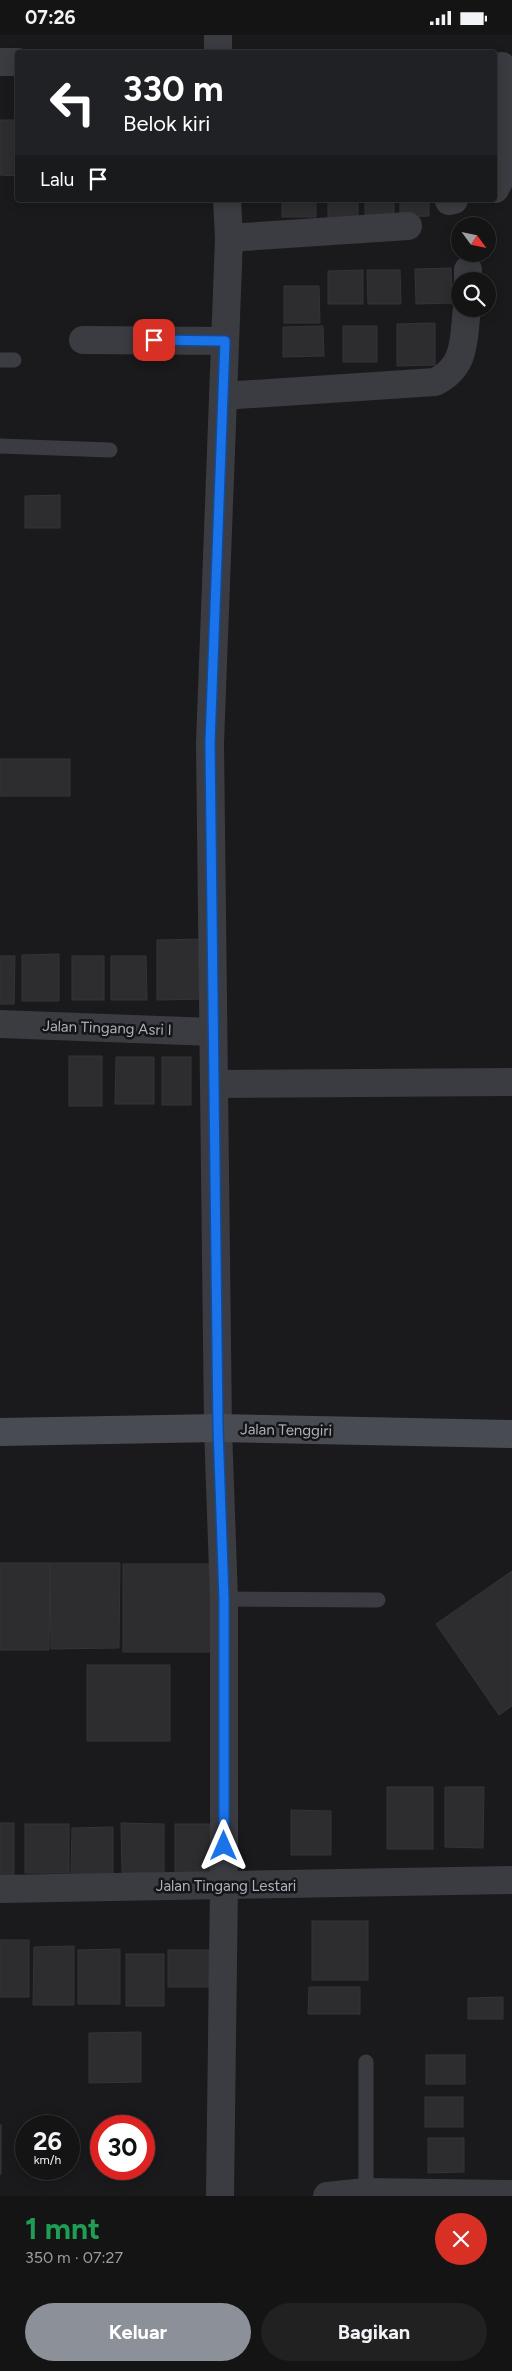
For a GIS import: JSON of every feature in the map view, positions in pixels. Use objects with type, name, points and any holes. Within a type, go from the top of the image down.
[{"type":"street","points":[[218,35],[218,50]]},
{"type":"street","points":[[0,62],[15,62]]},
{"type":"street","points":[[497,185],[502,176],[503,66]]},
{"type":"street","points":[[220,2196],[224,1884],[224,1599],[218,1428],[210,743],[229,238],[227,202]]},
{"type":"street","points":[[229,238],[408,226]]},
{"type":"street","points":[[223,396],[436,382],[449,375],[461,360],[466,317]]},
{"type":"street","points":[[83,340],[225,341]]},
{"type":"street","name":"Jalan Tingang Asri I","points":[[0,1024],[213,1032]]},
{"type":"street","points":[[215,1085],[512,1082]]},
{"type":"street","name":"Jalan Tenggiri","points":[[0,1432],[218,1428],[512,1434]]},
{"type":"street","name":"Jalan Tingang Lestari","points":[[0,1889],[224,1884],[284,1886],[512,1880]]},
{"type":"street","points":[[328,2196],[366,2192],[512,2193]]},
{"type":"lane","points":[[0,445],[110,451]]},
{"type":"lane","points":[[224,1599],[378,1600]]},
{"type":"lane","points":[[366,2062],[366,2192]]},
{"type":"building","points":[[0,120],[15,120],[15,176],[0,175]]},
{"type":"building","points":[[282,202],[316,202],[316,217],[282,217]]},
{"type":"building","points":[[328,202],[358,202],[358,219],[328,220]]},
{"type":"building","points":[[365,202],[394,202],[394,215],[365,216]]},
{"type":"building","points":[[400,202],[429,202],[429,216],[400,217]]},
{"type":"building","points":[[451,268],[451,303],[416,304],[415,269]]},
{"type":"building","points":[[363,270],[363,304],[328,304],[328,271]]},
{"type":"building","points":[[367,270],[400,270],[401,304],[368,304]]},
{"type":"building","points":[[284,286],[319,286],[320,323],[284,323]]},
{"type":"building","points":[[435,323],[435,365],[397,366],[397,324]]},
{"type":"building","points":[[323,326],[324,356],[283,357],[283,327]]},
{"type":"building","points":[[343,326],[377,326],[377,362],[343,362]]},
{"type":"building","points":[[60,495],[60,528],[25,528],[25,496]]},
{"type":"building","points":[[0,759],[70,759],[70,796],[0,796]]},
{"type":"building","points":[[207,939],[207,999],[157,1000],[157,940]]},
{"type":"building","points":[[59,954],[59,1001],[22,1001],[22,955]]},
{"type":"building","points":[[0,956],[15,956],[14,1004],[0,1004]]},
{"type":"building","points":[[72,956],[104,956],[104,1000],[72,1000]]},
{"type":"building","points":[[111,956],[146,956],[147,1000],[111,1000]]},
{"type":"building","points":[[69,1056],[102,1056],[102,1106],[69,1106]]},
{"type":"building","points":[[116,1057],[154,1057],[154,1104],[115,1104]]},
{"type":"building","points":[[162,1057],[191,1057],[191,1105],[162,1105]]},
{"type":"building","points":[[0,1563],[50,1563],[49,1650],[0,1650]]},
{"type":"building","points":[[50,1563],[120,1563],[119,1648],[51,1649]]},
{"type":"building","points":[[123,1564],[211,1564],[211,1652],[123,1652]]},
{"type":"building","points":[[512,1571],[512,1706],[499,1715],[436,1624]]},
{"type":"building","points":[[87,1665],[170,1665],[170,1741],[87,1741]]},
{"type":"building","points":[[387,1787],[433,1787],[433,1849],[387,1849]]},
{"type":"building","points":[[445,1787],[484,1787],[483,1848],[445,1847]]},
{"type":"building","points":[[291,1810],[331,1811],[331,1855],[291,1855]]},
{"type":"building","points":[[0,1823],[14,1823],[14,1878],[0,1878]]},
{"type":"building","points":[[121,1823],[164,1824],[164,1872],[122,1873]]},
{"type":"building","points":[[25,1824],[69,1824],[69,1873],[25,1873]]},
{"type":"building","points":[[175,1824],[210,1824],[210,1873],[175,1873]]},
{"type":"building","points":[[113,1827],[113,1875],[71,1876],[72,1828]]},
{"type":"building","points":[[312,1921],[368,1921],[368,1980],[312,1980]]},
{"type":"building","points":[[0,1940],[29,1940],[29,1997],[0,1997]]},
{"type":"building","points":[[74,1946],[74,2005],[33,2005],[34,1947]]},
{"type":"building","points":[[120,1949],[120,2004],[78,2004],[78,1950]]},
{"type":"building","points":[[168,1950],[209,1950],[209,1987],[168,1987]]},
{"type":"building","points":[[126,1954],[164,1954],[164,2006],[126,2006]]},
{"type":"building","points":[[309,1987],[360,1987],[360,2014],[308,2014]]},
{"type":"building","points":[[503,1997],[503,2019],[468,2019],[468,1998]]},
{"type":"building","points":[[141,2032],[141,2082],[89,2083],[89,2033]]},
{"type":"building","points":[[426,2055],[465,2055],[465,2084],[426,2084]]},
{"type":"building","points":[[425,2097],[463,2097],[463,2127],[425,2127]]},
{"type":"building","points":[[1,2125],[1,2174],[0,2174]]},
{"type":"building","points":[[428,2138],[464,2138],[464,2172],[428,2173]]},
{"type":"route","points":[[154,340],[225,341],[210,743],[218,1428],[224,1599],[224,1846]]}]
